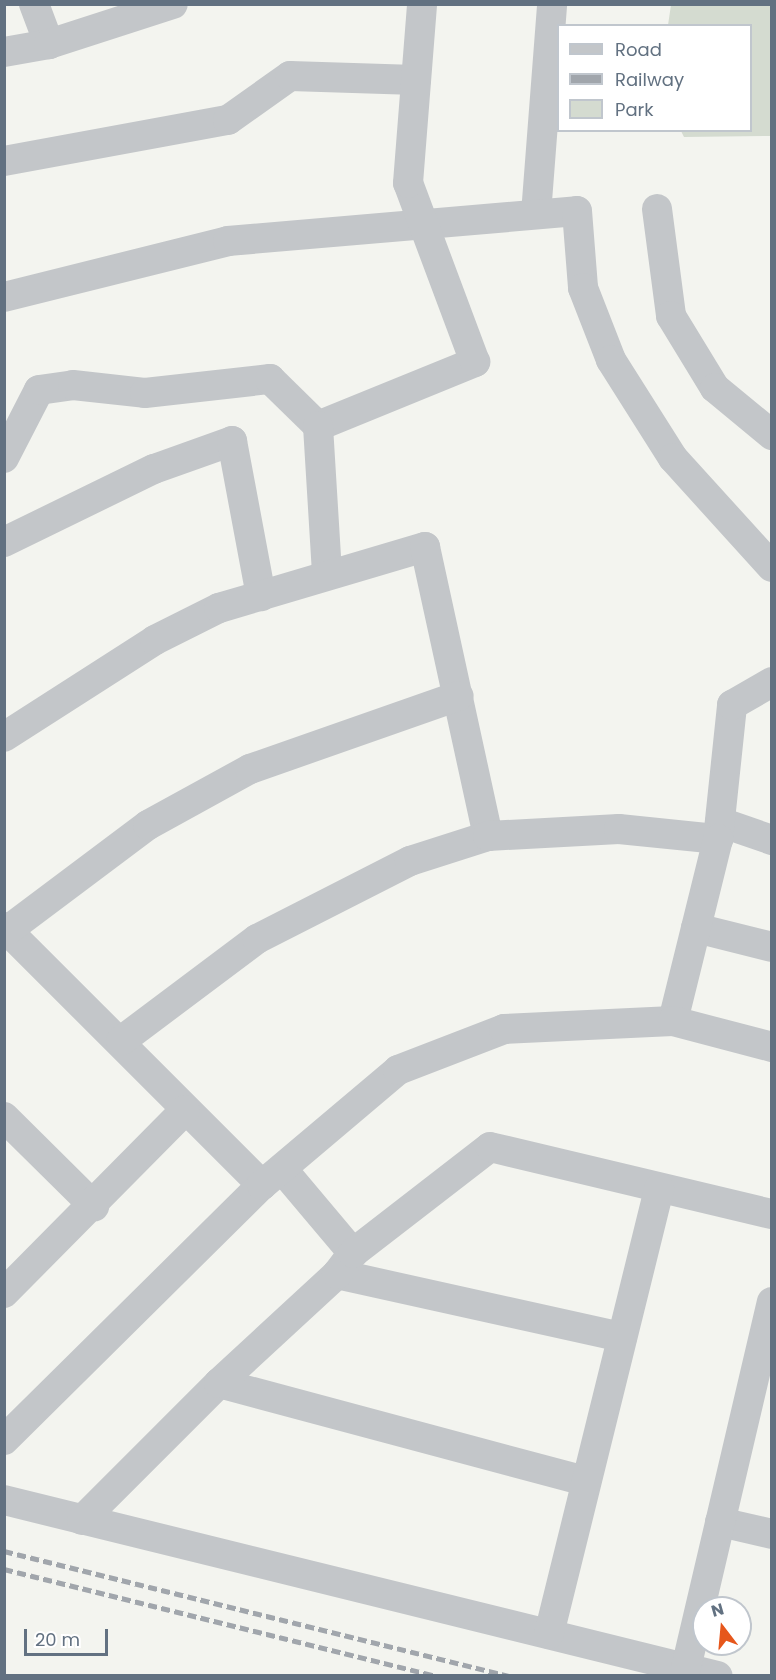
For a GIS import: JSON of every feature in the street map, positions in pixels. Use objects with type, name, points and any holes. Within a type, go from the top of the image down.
[{"type":"street","points":[[34,4],[49,44]]},
{"type":"street","points":[[4,52],[49,44],[173,4]]},
{"type":"street","points":[[318,426],[474,362],[408,183],[422,4]]},
{"type":"street","points":[[536,214],[552,4]]},
{"type":"street","points":[[4,161],[228,120],[290,76],[416,80]]},
{"type":"street","points":[[657,209],[671,316],[715,388],[771,435]]},
{"type":"street","points":[[4,297],[228,241],[422,222],[577,211],[583,288],[611,360],[673,458],[771,567]]},
{"type":"street","points":[[4,458],[39,390],[73,385],[145,393],[270,380],[318,426],[327,576]]},
{"type":"street","points":[[4,542],[154,469],[232,441],[261,596]]},
{"type":"street","points":[[4,737],[155,640],[219,608],[425,547],[488,836]]},
{"type":"street","points":[[673,1021],[719,830],[732,705],[771,682]]},
{"type":"street","points":[[459,696],[250,769],[148,825],[6,928],[121,1041],[185,1110],[272,1177],[345,1264],[622,1337]]},
{"type":"street","points":[[121,1041],[257,939],[410,861],[488,836],[619,829],[719,830],[771,840]]},
{"type":"street","points":[[696,928],[771,947]]},
{"type":"street","points":[[4,1440],[272,1177],[398,1070],[504,1029],[673,1021],[771,1047]]},
{"type":"street","points":[[4,1293],[94,1206],[185,1110]]},
{"type":"street","points":[[4,1117],[94,1206]]},
{"type":"street","points":[[82,1520],[219,1383],[345,1264],[490,1147],[771,1214]]},
{"type":"street","points":[[549,1634],[659,1188]]},
{"type":"street","points":[[686,1668],[720,1522],[764,1372],[771,1302]]},
{"type":"street","points":[[219,1383],[586,1480]]},
{"type":"street","points":[[4,1500],[718,1676]]},
{"type":"street","points":[[720,1522],[771,1534]]},
{"type":"green space","points":[[671,5],[771,5],[770,136],[684,137],[682,132],[752,132],[752,24],[668,24]]},
{"type":"railway","points":[[4,1551],[509,1676]]},
{"type":"railway","points":[[4,1569],[435,1676]]}]
